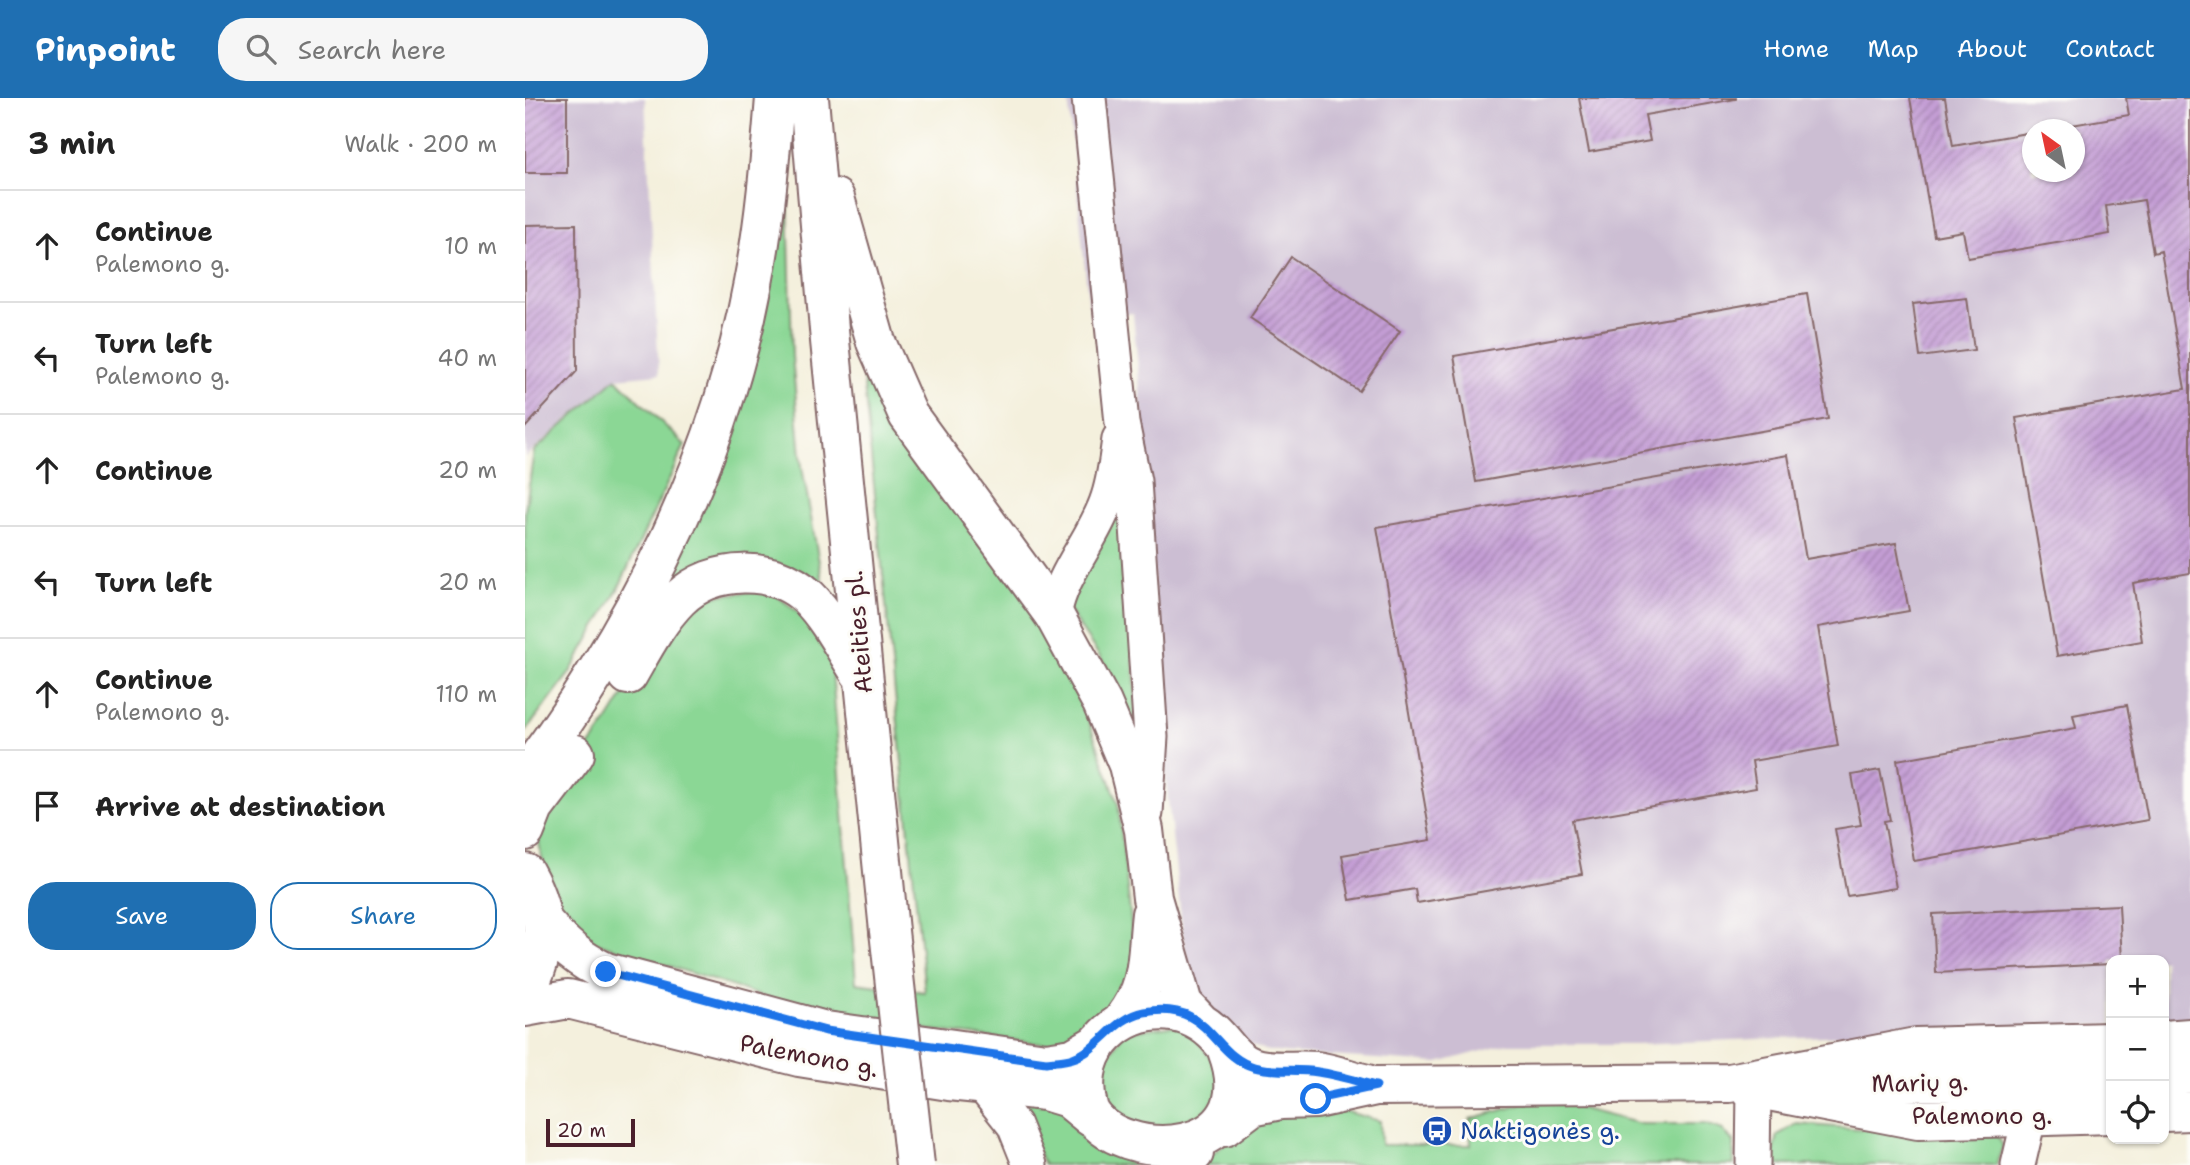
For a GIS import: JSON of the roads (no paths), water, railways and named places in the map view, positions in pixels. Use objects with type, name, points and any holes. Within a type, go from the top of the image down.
[{"type":"main road","points":[[799,102],[890,380],[930,447],[1054,615],[1117,733],[1138,797],[1145,830],[1152,898],[1146,978],[1140,1000],[1110,1032],[1085,1080],[1085,1099],[1091,1117],[1108,1142],[1135,1157],[1165,1162],[1188,1159],[1211,1142],[1224,1127],[1232,1109],[1235,1089],[1234,1069],[1227,1050],[1215,1034],[1183,1004],[1152,898]]},
{"type":"main road","points":[[525,776],[587,689],[630,620],[658,568],[705,458],[727,390],[753,284],[763,223],[799,102]]},
{"type":"main road","name":"Ateities pl.","points":[[799,102],[915,1165]]},
{"type":"main road","points":[[525,831],[534,808],[589,734],[663,618],[681,597],[699,585],[737,573],[778,579],[797,589],[823,616],[864,680]]},
{"type":"main road","points":[[525,873],[537,895],[544,923],[543,948],[536,973],[525,992]]},
{"type":"main road","name":"Palemono g.","points":[[544,923],[563,946],[583,961],[606,972],[826,1031],[1046,1062],[1073,1058],[1110,1032]]},
{"type":"main road","name":"Palemono g.","points":[[525,1007],[568,999],[799,1057],[1057,1095],[1068,1098],[1091,1117]]},
{"type":"main road","points":[[1110,1032],[1142,1013],[1161,1010],[1199,1021]]},
{"type":"main road","points":[[2169,1040],[2190,1038]]},
{"type":"main road","name":"Palemono g.","points":[[1742,1085],[1916,1047],[2106,1042]]},
{"type":"main road","name":"Palemono g.","points":[[1227,1050],[1252,1067],[1317,1071],[1376,1086]]},
{"type":"main road","points":[[2169,1074],[2190,1073]]},
{"type":"main road","name":"Marių g.","points":[[1742,1085],[2106,1077]]},
{"type":"main road","name":"Palemono g.","points":[[1224,1127],[1252,1106],[1281,1100],[1316,1099],[1376,1086],[1742,1085],[1918,1120],[2106,1114]]},
{"type":"main road","points":[[2169,1112],[2190,1111]]},
{"type":"street","points":[[1089,98],[1122,423],[1134,481],[1151,737],[1145,830]]},
{"type":"street","points":[[1054,615],[1058,592],[1068,570],[1106,503],[1122,423]]},
{"type":"street","points":[[1742,1085],[1753,1165]]},
{"type":"street","points":[[983,1086],[1014,1125],[1030,1165]]},
{"type":"street","points":[[2018,1165],[2029,1118]]},
{"type":"place","name":"Naktigonės g.","points":[[1437,1131]]}]
